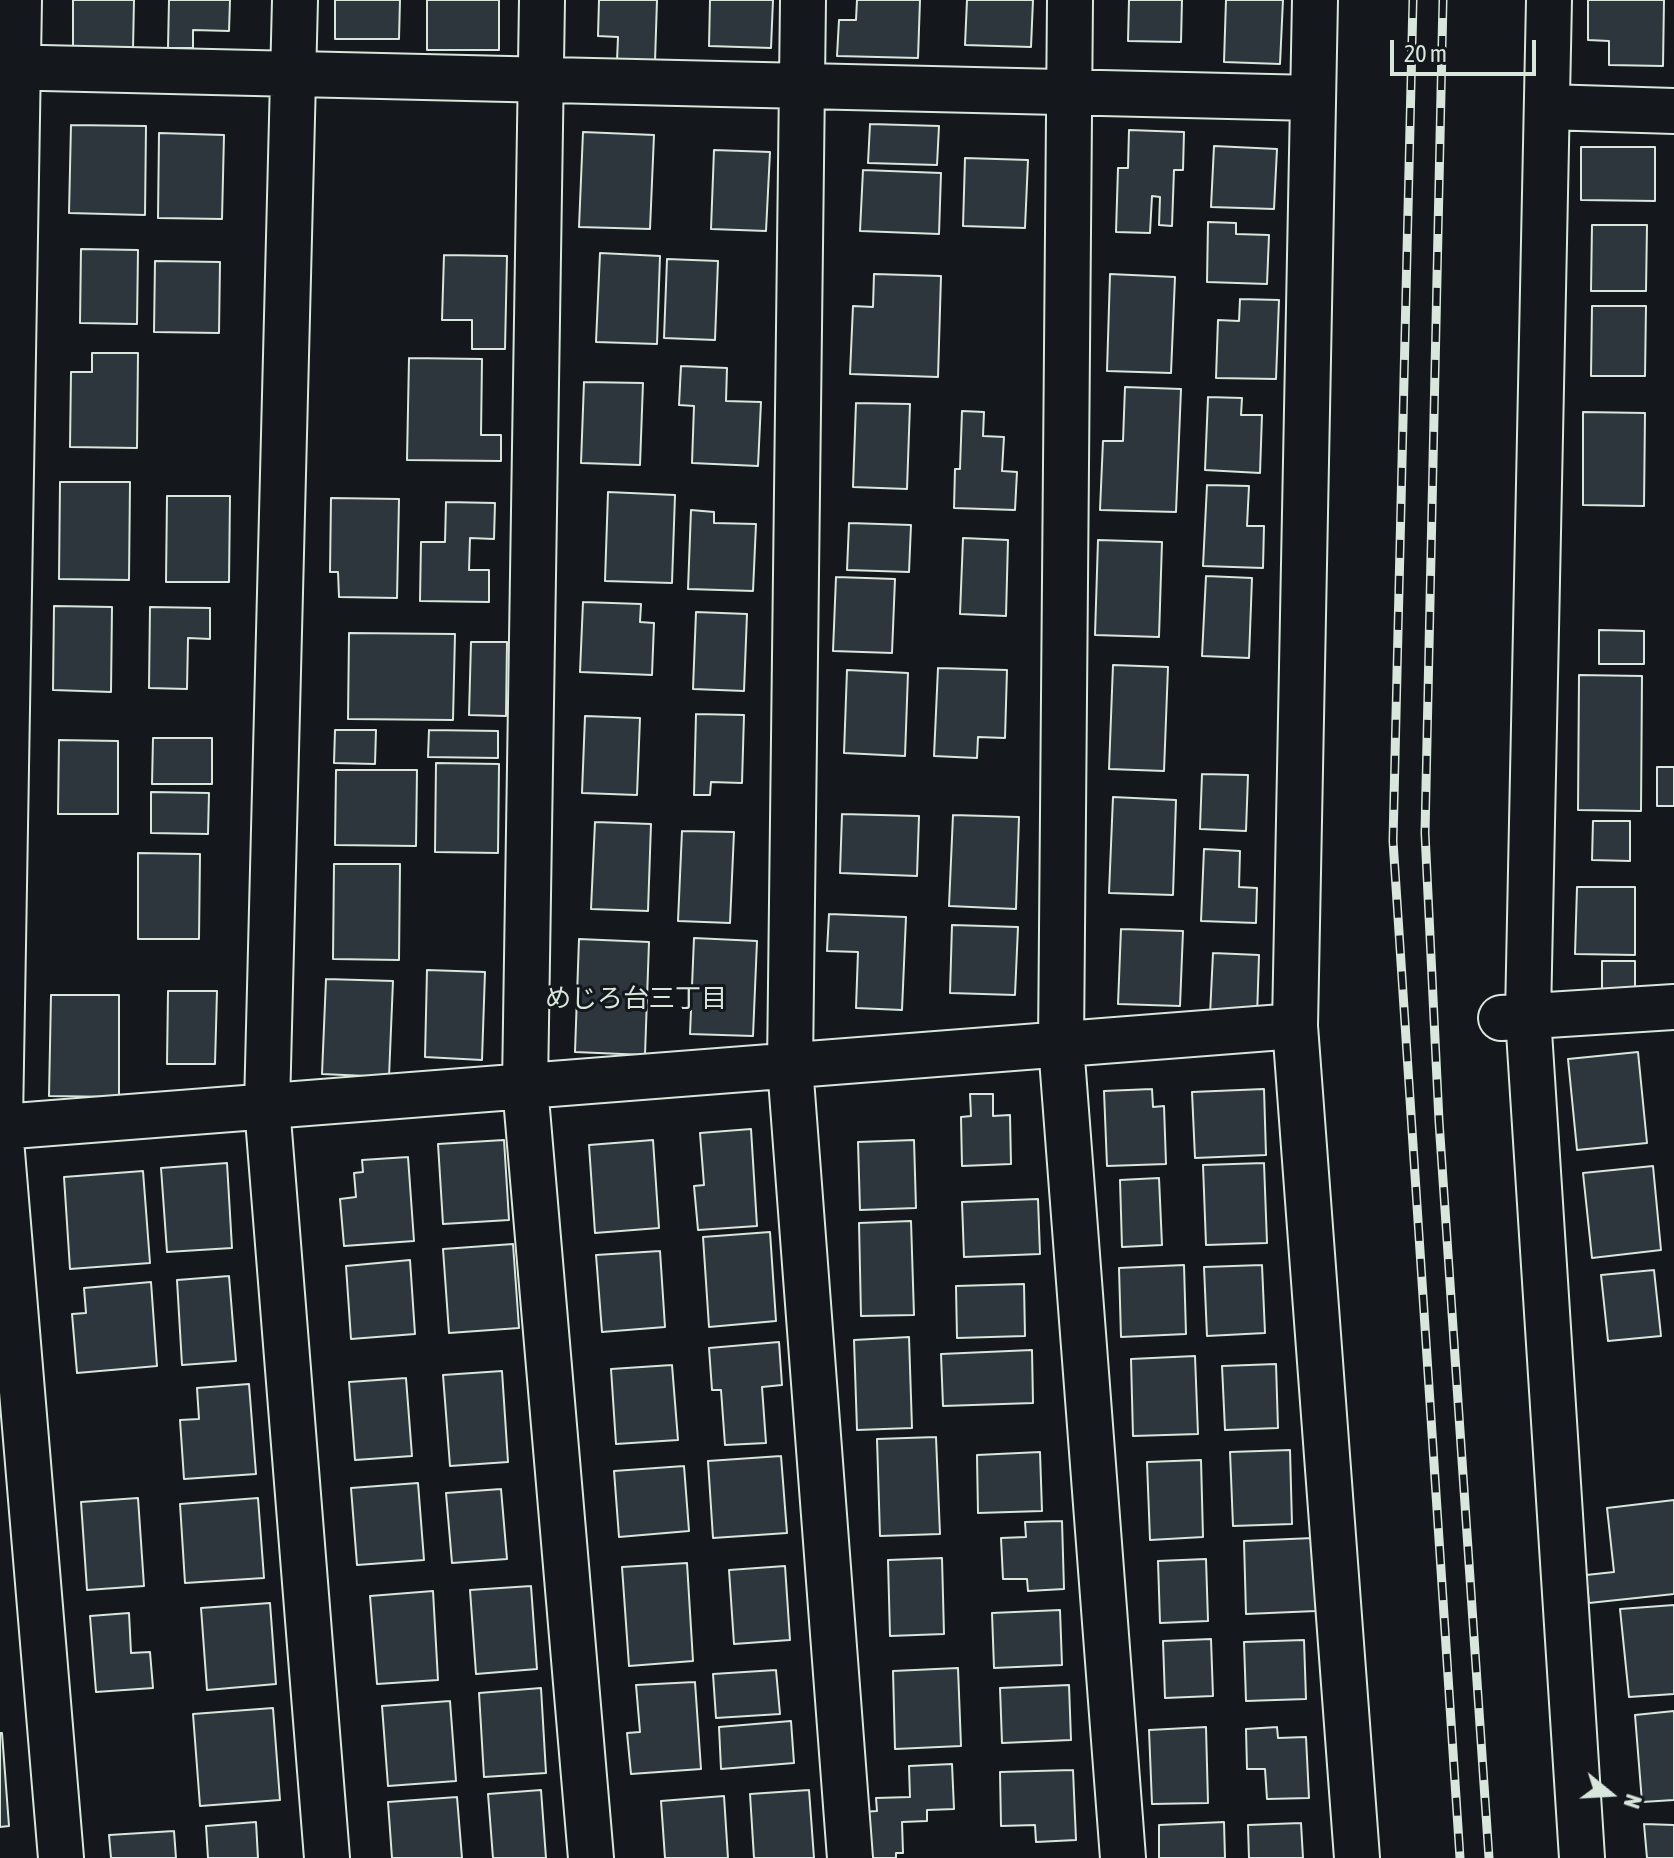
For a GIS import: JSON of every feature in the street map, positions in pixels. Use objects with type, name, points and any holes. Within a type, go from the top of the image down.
[{"type":"street","points":[[0,1121],[9,68],[19,0]]},
{"type":"street","points":[[295,0],[267,1106],[327,1858]]},
{"type":"street","points":[[542,0],[525,1086],[591,1858]]},
{"type":"street","points":[[803,0],[790,1066],[850,1858]]},
{"type":"street","points":[[1070,0],[1061,1045],[1123,1858]]},
{"type":"street","points":[[1315,0],[1295,1026],[1357,1858]]},
{"type":"street","points":[[1549,0],[1513,1017],[1582,1858]]},
{"type":"street","points":[[9,68],[1313,98]]},
{"type":"street","points":[[1547,107],[1674,111]]},
{"type":"street","points":[[1513,1017],[1674,1007]]},
{"type":"street","points":[[61,1858],[0,1128],[1295,1026]]},
{"type":"building","points":[[73,0],[134,0],[133,49],[73,48]]},
{"type":"building","points":[[169,0],[230,0],[229,31],[193,30],[193,48],[168,48]]},
{"type":"building","points":[[335,0],[400,0],[399,39],[335,39]]},
{"type":"building","points":[[427,0],[499,0],[499,50],[427,50]]},
{"type":"building","points":[[599,0],[657,0],[655,62],[617,61],[618,37],[598,36]]},
{"type":"building","points":[[710,0],[773,0],[771,48],[709,46]]},
{"type":"building","points":[[857,0],[920,0],[918,58],[837,56],[839,20],[856,20]]},
{"type":"building","points":[[967,0],[1033,0],[1031,47],[965,45]]},
{"type":"building","points":[[1129,0],[1182,0],[1181,42],[1128,41]]},
{"type":"building","points":[[1226,0],[1283,0],[1280,64],[1224,62]]},
{"type":"building","points":[[1588,0],[1664,0],[1663,66],[1609,65],[1609,41],[1588,40]]},
{"type":"building","points":[[870,124],[939,126],[937,165],[868,163]]},
{"type":"building","points":[[71,125],[146,126],[145,215],[69,213]]},
{"type":"building","points":[[1129,130],[1184,132],[1183,170],[1174,170],[1172,226],[1159,225],[1160,197],[1152,196],[1150,233],[1116,232],[1118,168],[1128,168]]},
{"type":"building","points":[[583,132],[654,135],[650,229],[579,227]]},
{"type":"building","points":[[159,133],[224,135],[222,219],[158,218]]},
{"type":"building","points":[[1214,146],[1277,149],[1274,209],[1211,207]]},
{"type":"building","points":[[1581,147],[1655,147],[1655,201],[1581,200]]},
{"type":"building","points":[[714,150],[770,152],[766,231],[711,229]]},
{"type":"building","points":[[965,158],[1028,160],[1025,228],[963,226]]},
{"type":"building","points":[[863,170],[941,173],[939,234],[860,231]]},
{"type":"building","points":[[1208,222],[1236,223],[1236,234],[1269,235],[1267,284],[1207,282]]},
{"type":"building","points":[[1592,225],[1647,225],[1646,291],[1591,291]]},
{"type":"building","points":[[81,249],[138,250],[137,324],[80,323]]},
{"type":"building","points":[[600,253],[660,256],[657,344],[596,342]]},
{"type":"building","points":[[444,255],[507,256],[505,349],[472,349],[472,320],[442,320]]},
{"type":"building","points":[[667,259],[718,261],[715,340],[664,338]]},
{"type":"building","points":[[155,261],[220,262],[219,333],[154,332]]},
{"type":"building","points":[[874,274],[941,276],[938,377],[850,374],[853,306],[873,307]]},
{"type":"building","points":[[1110,274],[1175,277],[1171,373],[1107,371]]},
{"type":"building","points":[[1240,299],[1279,300],[1276,379],[1216,378],[1218,320],[1239,321]]},
{"type":"building","points":[[1592,306],[1646,306],[1645,376],[1591,376]]},
{"type":"building","points":[[92,353],[138,353],[137,448],[70,447],[71,372],[92,372]]},
{"type":"building","points":[[409,358],[482,359],[481,435],[501,435],[501,461],[407,460]]},
{"type":"building","points":[[681,366],[727,368],[726,401],[761,402],[758,466],[692,463],[694,406],[679,405]]},
{"type":"building","points":[[584,382],[643,383],[640,465],[581,463]]},
{"type":"building","points":[[1125,387],[1181,389],[1176,512],[1100,510],[1103,441],[1123,441]]},
{"type":"building","points":[[1208,397],[1242,398],[1241,415],[1262,415],[1260,473],[1205,470]]},
{"type":"building","points":[[856,403],[910,404],[907,489],[853,487]]},
{"type":"building","points":[[962,411],[984,412],[983,436],[1004,437],[1002,471],[1017,472],[1015,510],[954,508],[955,469],[960,469]]},
{"type":"building","points":[[1583,412],[1645,413],[1644,506],[1583,505]]},
{"type":"building","points":[[60,482],[130,482],[129,580],[59,579]]},
{"type":"building","points":[[1207,485],[1249,486],[1247,526],[1264,526],[1263,568],[1203,566]]},
{"type":"building","points":[[608,492],[675,495],[672,583],[605,581]]},
{"type":"building","points":[[167,496],[230,496],[229,582],[166,582]]},
{"type":"building","points":[[331,498],[399,499],[397,598],[339,597],[338,572],[330,572]]},
{"type":"building","points":[[446,502],[495,503],[494,539],[470,538],[469,570],[489,570],[489,602],[420,601],[421,542],[445,542]]},
{"type":"building","points":[[691,510],[714,512],[714,523],[756,524],[753,591],[688,589]]},
{"type":"building","points":[[849,523],[911,525],[909,572],[847,570]]},
{"type":"building","points":[[963,538],[1008,540],[1006,616],[960,614]]},
{"type":"building","points":[[1098,540],[1162,542],[1159,637],[1095,635]]},
{"type":"building","points":[[1206,576],[1252,578],[1249,658],[1202,656]]},
{"type":"building","points":[[836,577],[895,579],[892,653],[833,651]]},
{"type":"building","points":[[583,602],[641,604],[640,622],[654,623],[652,675],[580,672]]},
{"type":"building","points":[[54,606],[112,607],[111,692],[53,690]]},
{"type":"building","points":[[150,607],[210,608],[210,639],[188,638],[187,689],[149,688]]},
{"type":"building","points":[[696,612],[747,614],[744,691],[693,689]]},
{"type":"building","points":[[1599,630],[1644,631],[1644,664],[1599,664]]},
{"type":"building","points":[[349,633],[455,634],[453,720],[348,719]]},
{"type":"building","points":[[471,642],[507,642],[506,716],[469,715]]},
{"type":"building","points":[[1113,665],[1168,667],[1164,771],[1109,769]]},
{"type":"building","points":[[938,668],[1007,670],[1005,738],[978,737],[977,758],[934,756]]},
{"type":"building","points":[[847,670],[908,673],[905,756],[844,753]]},
{"type":"building","points":[[1579,675],[1642,676],[1641,811],[1578,810]]},
{"type":"building","points":[[696,714],[744,715],[742,783],[711,782],[710,795],[694,795]]},
{"type":"building","points":[[585,716],[640,718],[637,795],[582,793]]},
{"type":"building","points":[[335,730],[376,730],[375,764],[334,763]]},
{"type":"building","points":[[429,730],[498,731],[498,758],[428,757]]},
{"type":"building","points":[[153,738],[212,738],[212,784],[152,784]]},
{"type":"building","points":[[59,740],[118,741],[118,814],[58,814]]},
{"type":"building","points":[[436,763],[499,764],[498,853],[435,852]]},
{"type":"building","points":[[1657,767],[1674,767],[1674,806],[1657,806]]},
{"type":"building","points":[[336,770],[417,770],[416,846],[335,845]]},
{"type":"building","points":[[1202,774],[1248,775],[1246,831],[1200,829]]},
{"type":"building","points":[[151,792],[209,793],[208,834],[151,833]]},
{"type":"building","points":[[1113,797],[1176,800],[1173,895],[1109,893]]},
{"type":"building","points":[[842,814],[919,816],[917,876],[840,873]]},
{"type":"building","points":[[953,815],[1019,817],[1016,909],[949,906]]},
{"type":"building","points":[[1593,821],[1630,821],[1630,861],[1592,860]]},
{"type":"building","points":[[595,822],[651,824],[648,911],[591,909]]},
{"type":"building","points":[[682,831],[734,832],[730,923],[678,921]]},
{"type":"building","points":[[1204,849],[1240,851],[1239,887],[1257,888],[1256,923],[1201,921]]},
{"type":"building","points":[[138,853],[200,854],[199,939],[138,939]]},
{"type":"building","points":[[334,864],[400,864],[399,960],[333,959]]},
{"type":"building","points":[[1577,887],[1635,887],[1635,955],[1575,954]]},
{"type":"building","points":[[829,914],[906,917],[902,1010],[856,1008],[858,952],[827,951]]},
{"type":"building","points":[[952,925],[1018,927],[1015,995],[950,993]]},
{"type":"building","points":[[1121,929],[1183,931],[1180,1006],[1118,1004]]},
{"type":"building","points":[[694,938],[757,941],[753,1036],[690,1034]]},
{"type":"building","points":[[579,939],[649,942],[645,1055],[575,1052]]},
{"type":"building","points":[[1213,953],[1259,955],[1257,1017],[1210,1015]]},
{"type":"building","points":[[1602,961],[1635,961],[1635,991],[1602,991]]},
{"type":"building","points":[[427,970],[485,972],[482,1060],[425,1057]]},
{"type":"building","points":[[326,979],[393,981],[389,1077],[322,1074]]},
{"type":"building","points":[[168,991],[217,991],[215,1064],[167,1064]]},
{"type":"building","points":[[51,995],[119,995],[119,1097],[49,1096]]},
{"type":"building","points":[[1638,1052],[1647,1143],[1577,1150],[1568,1059]]},
{"type":"building","points":[[1152,1089],[1153,1107],[1164,1106],[1166,1164],[1107,1166],[1104,1091]]},
{"type":"building","points":[[1264,1089],[1266,1155],[1195,1158],[1192,1092]]},
{"type":"building","points":[[970,1094],[993,1094],[993,1116],[1010,1115],[1011,1164],[962,1166],[961,1117],[971,1116]]},
{"type":"building","points":[[751,1129],[757,1226],[698,1230],[694,1186],[704,1185],[700,1133]]},
{"type":"building","points":[[504,1140],[509,1220],[443,1224],[438,1144]]},
{"type":"building","points":[[653,1140],[659,1228],[595,1233],[589,1145]]},
{"type":"building","points":[[914,1140],[916,1208],[860,1210],[858,1142]]},
{"type":"building","points":[[408,1157],[414,1241],[344,1246],[340,1199],[356,1197],[354,1173],[363,1172],[362,1160]]},
{"type":"building","points":[[227,1163],[232,1248],[167,1252],[161,1168]]},
{"type":"building","points":[[1264,1163],[1267,1243],[1206,1245],[1203,1165]]},
{"type":"building","points":[[1653,1166],[1661,1250],[1592,1258],[1583,1173]]},
{"type":"building","points":[[143,1171],[150,1263],[70,1269],[64,1177]]},
{"type":"building","points":[[1159,1178],[1162,1245],[1122,1247],[1120,1180]]},
{"type":"building","points":[[1038,1199],[1040,1254],[964,1257],[962,1202]]},
{"type":"building","points":[[911,1221],[914,1315],[861,1316],[859,1223]]},
{"type":"building","points":[[770,1232],[776,1321],[709,1327],[703,1237]]},
{"type":"building","points":[[513,1244],[519,1328],[449,1333],[443,1249]]},
{"type":"building","points":[[660,1251],[665,1327],[602,1332],[596,1255]]},
{"type":"building","points":[[410,1260],[415,1334],[351,1339],[346,1266]]},
{"type":"building","points":[[1184,1265],[1186,1334],[1121,1337],[1119,1268]]},
{"type":"building","points":[[1262,1265],[1265,1333],[1207,1336],[1204,1267]]},
{"type":"building","points":[[1654,1270],[1661,1336],[1608,1341],[1601,1275]]},
{"type":"building","points":[[229,1276],[236,1361],[182,1365],[177,1280]]},
{"type":"building","points":[[151,1282],[157,1366],[77,1373],[72,1314],[86,1313],[84,1288]]},
{"type":"building","points":[[1024,1284],[1025,1336],[957,1338],[956,1286]]},
{"type":"building","points":[[909,1337],[912,1428],[857,1430],[854,1340]]},
{"type":"building","points":[[779,1342],[782,1385],[762,1387],[766,1443],[725,1445],[721,1390],[712,1390],[709,1348]]},
{"type":"building","points":[[1032,1350],[1033,1403],[943,1406],[941,1354]]},
{"type":"building","points":[[1195,1356],[1198,1434],[1133,1436],[1131,1359]]},
{"type":"building","points":[[1276,1364],[1278,1428],[1225,1430],[1222,1366]]},
{"type":"building","points":[[672,1365],[678,1440],[616,1444],[611,1369]]},
{"type":"building","points":[[502,1371],[508,1462],[450,1466],[443,1375]]},
{"type":"building","points":[[406,1378],[412,1456],[355,1460],[349,1382]]},
{"type":"building","points":[[249,1384],[256,1474],[184,1479],[180,1420],[199,1419],[197,1388]]},
{"type":"building","points":[[936,1437],[940,1534],[880,1536],[877,1439]]},
{"type":"building","points":[[1290,1450],[1292,1524],[1233,1526],[1230,1452]]},
{"type":"building","points":[[1040,1452],[1042,1511],[978,1513],[977,1455]]},
{"type":"building","points":[[781,1456],[787,1533],[713,1538],[708,1461]]},
{"type":"building","points":[[1201,1460],[1203,1537],[1150,1540],[1147,1462]]},
{"type":"building","points":[[684,1466],[689,1531],[619,1537],[614,1471]]},
{"type":"building","points":[[418,1483],[424,1560],[357,1565],[351,1488]]},
{"type":"building","points":[[501,1489],[507,1559],[452,1563],[446,1493]]},
{"type":"building","points":[[138,1498],[144,1586],[87,1590],[81,1502]]},
{"type":"building","points":[[258,1498],[264,1578],[185,1583],[180,1504]]},
{"type":"building","points":[[1674,1500],[1674,1594],[1589,1603],[1586,1575],[1614,1572],[1607,1508]]},
{"type":"building","points":[[1062,1521],[1064,1589],[1028,1591],[1027,1579],[1003,1579],[1001,1538],[1026,1537],[1025,1522]]},
{"type":"building","points":[[1313,1538],[1316,1611],[1246,1614],[1244,1541]]},
{"type":"building","points":[[942,1558],[944,1634],[890,1636],[888,1560]]},
{"type":"building","points":[[1206,1559],[1208,1621],[1160,1623],[1158,1561]]},
{"type":"building","points":[[687,1563],[693,1661],[629,1666],[622,1567]]},
{"type":"building","points":[[785,1566],[790,1640],[734,1644],[729,1570]]},
{"type":"building","points":[[531,1586],[537,1669],[476,1674],[470,1590]]},
{"type":"building","points":[[433,1591],[438,1680],[377,1684],[370,1596]]},
{"type":"building","points":[[270,1603],[276,1684],[207,1690],[201,1608]]},
{"type":"building","points":[[1674,1605],[1674,1694],[1629,1697],[1620,1609]]},
{"type":"building","points":[[1060,1610],[1062,1665],[994,1668],[992,1613]]},
{"type":"building","points":[[129,1613],[131,1653],[150,1652],[153,1688],[96,1692],[90,1616]]},
{"type":"building","points":[[1211,1639],[1213,1696],[1165,1698],[1163,1641]]},
{"type":"building","points":[[1304,1640],[1306,1699],[1246,1701],[1244,1642]]},
{"type":"building","points":[[958,1668],[961,1746],[895,1749],[893,1671]]},
{"type":"building","points":[[776,1670],[780,1714],[716,1718],[713,1674]]},
{"type":"building","points":[[695,1682],[701,1769],[631,1774],[627,1733],[640,1732],[636,1685]]},
{"type":"building","points":[[1069,1685],[1071,1740],[1002,1743],[1000,1688]]},
{"type":"building","points":[[541,1688],[546,1773],[484,1777],[479,1693]]},
{"type":"building","points":[[450,1701],[456,1781],[388,1786],[382,1706]]},
{"type":"building","points":[[273,1708],[280,1800],[200,1806],[193,1714]]},
{"type":"building","points":[[1674,1711],[1674,1800],[1642,1802],[1635,1715]]},
{"type":"building","points":[[791,1721],[794,1763],[721,1769],[719,1727]]},
{"type":"building","points":[[1206,1727],[1208,1803],[1152,1804],[1149,1730]]},
{"type":"building","points":[[1277,1727],[1278,1738],[1306,1737],[1309,1798],[1267,1799],[1265,1769],[1247,1769],[1246,1729]]},
{"type":"building","points":[[0,1733],[9,1826],[0,1827]]},
{"type":"building","points":[[952,1764],[954,1809],[927,1810],[927,1821],[902,1822],[903,1853],[896,1853],[896,1858],[864,1858],[862,1812],[877,1811],[876,1798],[910,1797],[909,1766]]},
{"type":"building","points":[[1073,1770],[1076,1840],[1036,1842],[1035,1825],[1001,1826],[1000,1772]]},
{"type":"building","points":[[541,1790],[546,1858],[493,1858],[488,1794]]},
{"type":"building","points":[[809,1790],[814,1858],[754,1858],[750,1794]]},
{"type":"building","points":[[724,1796],[728,1858],[665,1858],[661,1801]]},
{"type":"building","points":[[457,1797],[462,1858],[392,1858],[388,1802]]},
{"type":"building","points":[[256,1822],[258,1858],[208,1858],[206,1826]]},
{"type":"building","points":[[1224,1822],[1225,1858],[1159,1858],[1159,1825]]},
{"type":"building","points":[[1301,1823],[1303,1858],[1249,1858],[1248,1825]]},
{"type":"building","points":[[1644,1824],[1674,1825],[1674,1858],[1647,1858]]},
{"type":"building","points":[[174,1831],[176,1858],[111,1858],[109,1835]]},
{"type":"railway","points":[[1413,0],[1393,841],[1460,1858]]},
{"type":"railway","points":[[1443,0],[1425,833],[1439,1121],[1489,1858]]},
{"type":"district","name":"めじろ台三丁目","points":[[636,999]]}]
